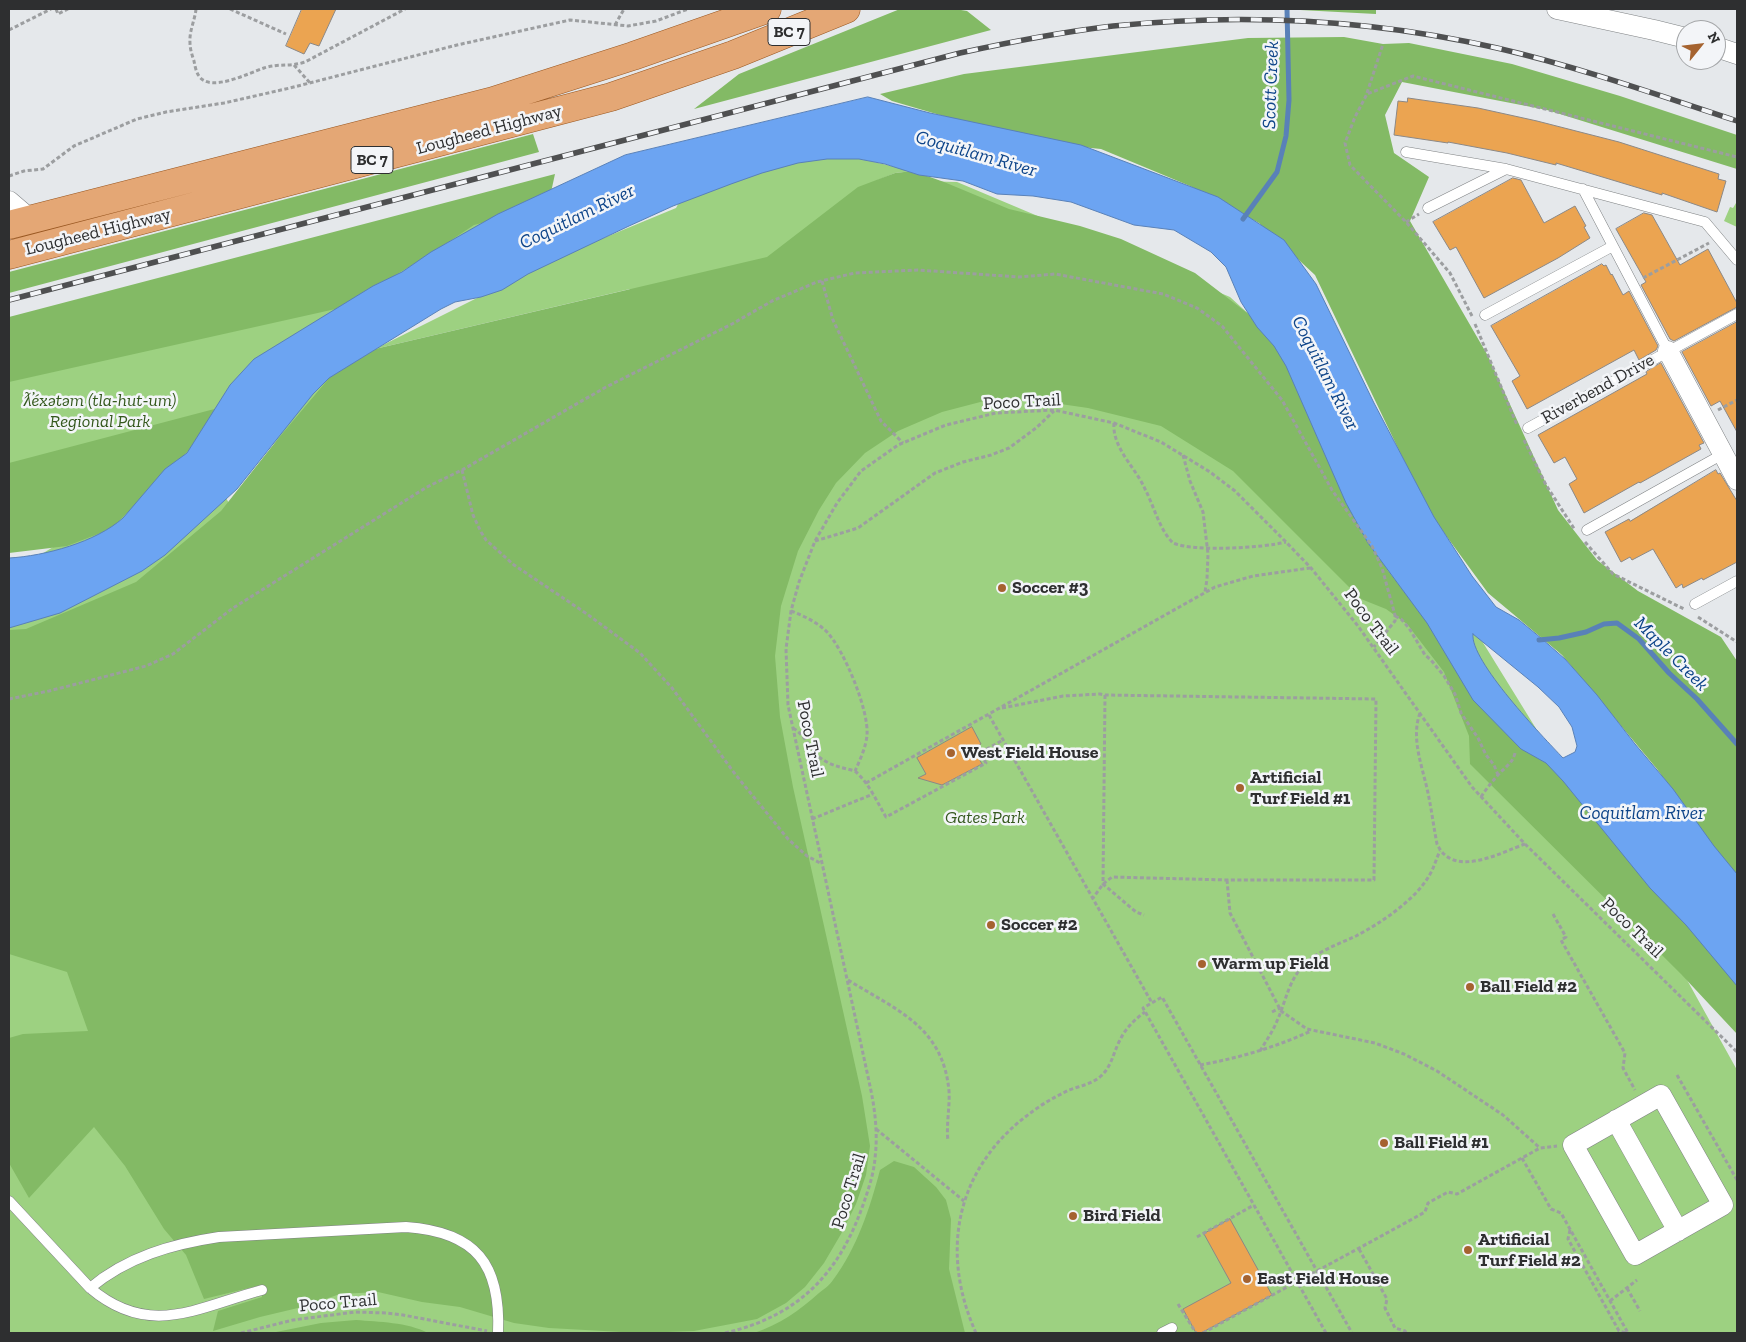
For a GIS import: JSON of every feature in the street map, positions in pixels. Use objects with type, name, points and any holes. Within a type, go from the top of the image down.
[{"type":"main road","name":"Lougheed Highway","points":[[19,222],[492,101],[633,56],[767,9]]},
{"type":"main road","name":"Lougheed Highway","points":[[9,254],[611,97],[732,55],[846,9]]},
{"type":"street","points":[[1557,9],[1676,36]]},
{"type":"street","points":[[9,201],[19,222]]},
{"type":"street","name":"Riverbend Drive","points":[[1668,351],[1737,480]]},
{"type":"street","points":[[1661,1095],[1730,1202],[1635,1255],[1573,1145],[1643,1105],[1661,1095]]},
{"type":"street","points":[[1616,1120],[1678,1231]]},
{"type":"lane","points":[[1406,152],[1506,169],[1705,222],[1737,260]]},
{"type":"lane","points":[[1428,208],[1506,169]]},
{"type":"lane","name":"Riverbend Drive","points":[[1583,189],[1668,351]]},
{"type":"lane","points":[[1485,315],[1613,246]]},
{"type":"lane","name":"Riverbend Drive","points":[[1528,428],[1737,314]]},
{"type":"lane","points":[[1587,530],[1723,454]]},
{"type":"lane","points":[[1695,604],[1737,581]]},
{"type":"lane","points":[[9,1201],[90,1288],[106,1301],[120,1308],[162,1317],[180,1315],[262,1290]]},
{"type":"lane","points":[[90,1288],[113,1271],[134,1260],[162,1249],[219,1237],[406,1227],[426,1229],[443,1232],[457,1238],[473,1249],[486,1264],[497,1292],[499,1315],[493,1332]]},
{"type":"path","points":[[9,30],[50,9]]},
{"type":"path","points":[[56,9],[58,14],[68,9]]},
{"type":"path","points":[[196,9],[190,43],[198,75],[206,82],[221,82],[279,64],[294,65],[315,57],[405,9]]},
{"type":"path","points":[[230,9],[286,34]]},
{"type":"path","points":[[616,25],[624,9]]},
{"type":"path","points":[[9,176],[24,171],[43,169],[74,146],[137,119],[166,112],[224,103],[457,45],[570,20],[628,26],[656,21],[688,9]]},
{"type":"path","points":[[1367,94],[1383,44]]},
{"type":"path","points":[[294,65],[310,83]]},
{"type":"path","points":[[1638,281],[1714,241]]},
{"type":"path","points":[[9,699],[49,691],[146,666],[173,654],[233,608],[427,487],[462,470],[606,387],[732,324],[772,301],[822,281],[855,273],[918,270],[1019,277],[1055,274],[1163,294],[1197,308],[1222,326],[1282,400],[1332,490],[1372,546],[1382,568],[1395,616],[1394,622],[1374,647]]},
{"type":"path","points":[[822,281],[832,320],[880,421],[903,443]]},
{"type":"path","points":[[1713,412],[1737,400]]},
{"type":"path","points":[[815,541],[858,528],[935,473],[1009,448],[1036,428],[1054,410]]},
{"type":"path","name":"Poco Trail","points":[[725,1333],[758,1324],[786,1310],[810,1292],[826,1274],[845,1246],[860,1212],[875,1160],[876,1128],[870,1086],[788,706],[786,649],[791,611],[799,582],[815,541],[837,503],[862,471],[903,443],[946,425],[996,413],[1054,410],[1114,423],[1155,439],[1183,454],[1223,481],[1311,568],[1374,647],[1458,769],[1481,797],[1525,844],[1737,1052]]},
{"type":"path","points":[[1114,423],[1115,433],[1124,455],[1144,486],[1161,525],[1171,541],[1177,545],[1207,548],[1261,547],[1286,542]]},
{"type":"path","points":[[1183,454],[1190,481],[1203,512],[1207,548],[1205,593]]},
{"type":"path","points":[[462,470],[473,515],[480,532],[486,540],[505,558],[587,614],[645,658],[672,688],[735,774],[788,839],[807,856],[822,864]]},
{"type":"path","points":[[866,783],[1223,584],[1253,576],[1311,568]]},
{"type":"path","points":[[791,611],[813,621],[827,632],[835,642],[851,676],[866,718],[867,727],[865,744],[855,771]]},
{"type":"path","points":[[1395,616],[1408,628],[1425,655],[1444,676],[1455,694],[1461,713],[1478,738],[1498,776]]},
{"type":"path","points":[[1002,708],[1063,696],[1100,694],[1376,699],[1374,880],[1227,880],[1112,877],[1103,884],[1093,898]]},
{"type":"path","points":[[1103,884],[1105,695]]},
{"type":"path","points":[[1420,713],[1416,722],[1416,740],[1429,797],[1436,844],[1440,851],[1450,860],[1470,862],[1485,859],[1525,844]]},
{"type":"path","points":[[989,715],[1152,1003]]},
{"type":"path","points":[[793,728],[822,760],[832,765],[855,771],[866,783],[886,817],[986,763],[980,753],[1003,740]]},
{"type":"path","points":[[1481,797],[1509,765],[1515,752]]},
{"type":"path","points":[[812,819],[873,794]]},
{"type":"path","points":[[1260,1050],[1272,1032],[1292,983],[1305,963],[1368,928],[1412,897],[1429,876],[1440,851]]},
{"type":"path","points":[[1203,1333],[1425,1212],[1428,1203],[1448,1192],[1457,1194],[1540,1148],[1503,1116],[1437,1071],[1404,1054],[1375,1043],[1312,1031],[1302,1027],[1281,1010],[1230,913],[1227,880]]},
{"type":"path","points":[[1103,884],[1136,912],[1144,915]]},
{"type":"path","points":[[1553,914],[1566,937],[1561,940],[1625,1053],[1623,1068],[1643,1105]]},
{"type":"path","points":[[847,980],[905,1014],[921,1028],[936,1046],[948,1088],[948,1141]]},
{"type":"path","points":[[1326,1333],[1143,1008],[1162,997],[1352,1333]]},
{"type":"path","points":[[1272,1012],[1281,1010]]},
{"type":"path","points":[[976,1333],[963,1298],[957,1268],[959,1223],[964,1201],[982,1164],[1005,1134],[1034,1111],[1053,1098],[1100,1077],[1110,1065],[1121,1038],[1145,1012]]},
{"type":"path","points":[[1200,1065],[1275,1047],[1312,1031]]},
{"type":"path","points":[[1677,1075],[1737,1180]]},
{"type":"path","points":[[876,1128],[964,1201]]},
{"type":"path","points":[[1522,1158],[1551,1209],[1561,1213],[1627,1333]]},
{"type":"path","points":[[1197,1237],[1254,1205]]},
{"type":"path","points":[[1570,1230],[1568,1239],[1619,1331],[1627,1333]]},
{"type":"path","points":[[1359,1248],[1387,1299],[1385,1308],[1395,1328],[1406,1333]]},
{"type":"path","points":[[1610,1301],[1637,1280]]},
{"type":"path","points":[[1627,1288],[1640,1311]]},
{"type":"path","points":[[1178,1304],[1196,1333]]},
{"type":"path","name":"Poco Trail","points":[[241,1333],[293,1320],[355,1312],[395,1314],[493,1332]]},
{"type":"green space","points":[[900,9],[955,9],[967,11],[991,30],[694,109],[739,74]]},
{"type":"green space","points":[[1281,9],[1376,9],[1376,14]]},
{"type":"green space","points":[[1344,37],[1383,44],[1409,43],[1512,64],[1620,96],[1737,135],[1737,169],[1547,110],[1402,82],[1385,115],[1394,153],[1429,177],[1410,221],[1488,356],[1558,510],[1597,560],[1638,591],[1721,637],[1737,661],[1737,880],[1657,769],[1562,655],[1488,593],[1428,511],[1315,275],[1259,223],[1190,186],[1101,149],[1032,142],[892,101],[880,94],[964,74],[1248,38]]},
{"type":"green space","points":[[533,134],[539,152],[9,293],[9,272]]},
{"type":"green space","name":"Gates Park","points":[[813,156],[857,158],[913,171],[895,173],[878,180],[957,182],[1230,297],[1321,380],[1651,915],[1737,1070],[1737,1333],[9,1333],[9,570],[19,568],[201,456],[147,488],[127,497],[84,507],[45,521],[9,523],[9,343],[714,158],[695,176],[741,177]],"holes":[[[694,176],[676,208],[565,254],[375,349],[630,289],[585,370],[600,409],[609,466],[394,669],[419,765],[386,784],[202,455],[221,436],[242,472],[286,432],[352,364],[374,345],[398,329],[422,314],[494,279],[536,244],[576,222],[624,201]]]},
{"type":"green space","points":[[913,171],[1009,209],[1080,226],[1121,239],[1195,273],[1255,319],[1282,355],[1368,538],[1388,571],[1416,607],[1593,808],[1737,977],[1737,1034],[1681,974],[1470,764],[1469,736],[1444,672],[1407,624],[1386,609],[1361,599],[1233,471],[1161,426],[1088,408],[1040,401],[988,400],[942,412],[898,431],[865,453],[836,483],[819,510],[798,551],[781,606],[775,656],[780,717],[793,787],[862,1096],[870,1146],[866,1175],[856,1204],[841,1234],[824,1263],[805,1287],[786,1303],[757,1319],[694,1331],[640,1333],[549,1328],[514,1323],[460,1307],[422,1302],[378,1292],[340,1294],[302,1307],[213,1331],[218,1311],[262,1297],[261,1285],[204,1299],[186,1255],[164,1229],[125,1166],[94,1127],[29,1198],[9,1163],[9,1038],[23,1034],[88,1031],[67,972],[9,954],[9,630],[26,629],[136,582],[221,511],[330,377],[375,349],[767,257],[858,187],[895,173]]},
{"type":"green space","points":[[555,174],[548,206],[474,225],[429,255],[340,308],[9,382],[9,317]]},
{"type":"green space","points":[[1736,203],[1737,227],[1724,221],[1730,207],[1733,208]]},
{"type":"green space","points":[[222,407],[187,452],[111,529],[67,546],[9,553],[9,463]]},
{"type":"green space","points":[[894,1161],[914,1167],[936,1187],[946,1200],[951,1219],[949,1269],[965,1333],[754,1333],[789,1316],[832,1282],[856,1241],[872,1199],[880,1170]]},
{"type":"green space","points":[[356,1320],[402,1325],[428,1333],[271,1333],[321,1323]]},
{"type":"water","name":"Coquitlam River","points":[[868,97],[930,113],[1081,145],[1218,197],[1284,240],[1316,284],[1374,403],[1434,517],[1472,576],[1496,607],[1519,620],[1565,659],[1597,695],[1673,789],[1714,846],[1737,874],[1737,986],[1686,925],[1650,888],[1563,781],[1546,763],[1521,749],[1473,700],[1427,623],[1368,543],[1346,503],[1286,366],[1274,346],[1257,327],[1241,302],[1226,267],[1211,252],[1174,230],[1134,225],[1071,202],[1033,196],[997,194],[963,181],[919,175],[885,164],[859,159],[827,159],[798,163],[762,173],[673,206],[528,274],[502,290],[481,297],[455,302],[441,309],[329,378],[313,394],[237,489],[165,555],[142,571],[60,613],[9,628],[9,558],[54,551],[85,541],[112,527],[123,518],[165,469],[187,453],[230,385],[254,359],[373,286],[402,272],[431,252],[498,214],[625,155]],"holes":[[[1473,634],[1538,687],[1559,707],[1572,727],[1577,746],[1575,752],[1563,758],[1525,717],[1495,679],[1475,646]]]},
{"type":"building","points":[[302,9],[336,9],[319,46],[310,43],[304,54],[286,46]]},
{"type":"building","points":[[1408,98],[1478,108],[1537,121],[1619,142],[1719,174],[1718,179],[1726,181],[1717,212],[1662,193],[1662,195],[1556,163],[1556,165],[1507,153],[1448,142],[1394,135],[1398,101],[1407,102]]},
{"type":"building","points":[[1513,178],[1521,180],[1544,223],[1575,206],[1590,238],[1558,258],[1484,298],[1456,247],[1450,250],[1433,222]]},
{"type":"building","points":[[1644,213],[1652,215],[1680,265],[1708,249],[1737,303],[1737,307],[1674,341],[1670,339],[1641,285],[1646,282],[1616,229]]},
{"type":"building","points":[[1602,264],[1606,265],[1623,295],[1629,291],[1658,346],[1656,350],[1639,360],[1634,350],[1527,409],[1512,381],[1520,376],[1491,326]]},
{"type":"building","points":[[1737,322],[1737,432],[1720,401],[1711,406],[1682,352]]},
{"type":"building","points":[[1661,363],[1704,443],[1699,445],[1701,449],[1584,513],[1569,484],[1577,479],[1565,457],[1554,463],[1538,435],[1647,374],[1646,372]]},
{"type":"building","points":[[1716,470],[1718,474],[1720,473],[1737,501],[1737,562],[1703,580],[1702,578],[1683,588],[1682,584],[1676,588],[1653,549],[1632,560],[1630,557],[1621,562],[1605,532],[1629,519],[1630,521]]},
{"type":"building","name":"West Field House","points":[[972,727],[981,744],[973,748],[982,764],[942,785],[918,778],[926,774],[917,758]]},
{"type":"building","name":"East Field House","points":[[1230,1219],[1272,1295],[1201,1333],[1196,1333],[1183,1309],[1231,1283],[1204,1234]]},
{"type":"waterway","name":"Scott Creek","points":[[1243,219],[1277,172],[1286,136],[1289,100],[1287,9]]},
{"type":"waterway","name":"Maple Creek","points":[[1539,640],[1559,638],[1586,632],[1604,624],[1617,623],[1639,639],[1737,744]]},
{"type":"railway","points":[[9,300],[960,53],[1074,31],[1113,26],[1209,20],[1258,20],[1306,21],[1402,30],[1497,48],[1558,64],[1737,121]]},
{"type":"place","name":"Soccer #3","points":[[1002,588]]},
{"type":"place","name":"West Field House","points":[[951,753]]},
{"type":"place","name":"Artificial Turf Field #1","points":[[1240,788]]},
{"type":"place","name":"Soccer #2","points":[[991,925]]},
{"type":"place","name":"Warm up Field","points":[[1202,964]]},
{"type":"place","name":"Ball Field #2","points":[[1470,987]]},
{"type":"place","name":"Ball Field #1","points":[[1384,1143]]},
{"type":"place","name":"Bird Field","points":[[1073,1216]]},
{"type":"place","name":"Artificial Turf Field #2","points":[[1468,1250]]},
{"type":"place","name":"East Field House","points":[[1247,1279]]},
{"type":"park label","name":"ƛ̓éxətəm (tla-hut-um) Regional Park","points":[[100,411]]}]
